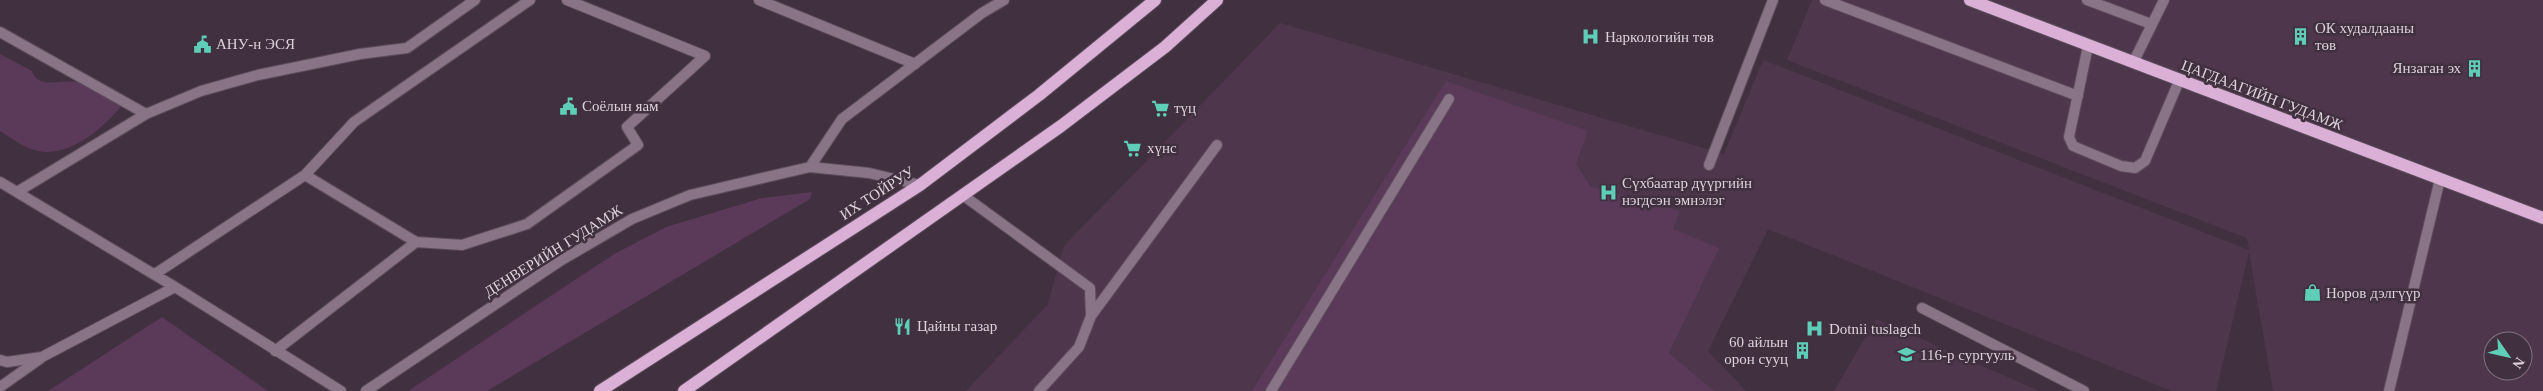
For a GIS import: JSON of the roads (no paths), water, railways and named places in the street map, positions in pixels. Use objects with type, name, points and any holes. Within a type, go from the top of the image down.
[{"type":"main road","name":"ИХ ТОЙРУУ","points":[[600,391],[920,185],[1039,94],[1156,0]]},
{"type":"main road","points":[[684,391],[964,196],[1166,47],[1218,0]]},
{"type":"main road","name":"ЦАГДААГИЙН ГУДАМЖ","points":[[1970,0],[2543,218]]},
{"type":"street","points":[[17,192],[146,114],[201,91],[258,75],[407,48],[475,0]]},
{"type":"street","points":[[155,274],[305,175],[354,122],[530,0]]},
{"type":"street","points":[[305,175],[416,242],[462,245],[527,224],[638,145],[627,127],[705,56],[567,0]]},
{"type":"street","points":[[759,0],[915,64]]},
{"type":"street","points":[[982,13],[994,0]]},
{"type":"street","points":[[810,167],[842,119],[982,13],[1004,0]]},
{"type":"street","points":[[1709,165],[1773,0]]},
{"type":"street","points":[[1825,0],[2005,70],[2078,96]]},
{"type":"street","points":[[2087,0],[2151,24]]},
{"type":"street","points":[[2133,63],[2164,0]]},
{"type":"street","points":[[0,32],[146,114]]},
{"type":"street","points":[[2088,46],[2069,137],[2073,146],[2121,166],[2135,168],[2145,161],[2179,81]]},
{"type":"street","points":[[1271,391],[1449,100]]},
{"type":"street","points":[[1039,391],[1079,346],[1091,316],[1216,145]]},
{"type":"street","name":"ДЕНВЕРИЙН ГУДАМЖ","points":[[366,391],[560,261],[632,219],[690,195],[810,167],[869,173],[920,185]]},
{"type":"street","points":[[2390,391],[2440,179]]},
{"type":"street","points":[[0,182],[155,274],[341,391]]},
{"type":"street","points":[[964,196],[1090,288],[1091,316]]},
{"type":"street","points":[[275,351],[416,242]]},
{"type":"street","points":[[0,387],[42,357],[175,287]]},
{"type":"street","points":[[1922,308],[2084,391]]},
{"type":"street","points":[[0,360],[7,362],[42,357]]},
{"type":"place","name":"Наркологийн төв","points":[[1591,37]]},
{"type":"place","name":"ОК худалдааны төв","points":[[2301,37]]},
{"type":"place","name":"АНУ-н ЭСЯ","points":[[202,44]]},
{"type":"place","name":"Янзаган эх","points":[[2475,68]]},
{"type":"place","name":"Соёлын яам","points":[[568,106]]},
{"type":"place","name":"түц","points":[[1160,108]]},
{"type":"place","name":"хүнс","points":[[1133,148]]},
{"type":"place","name":"Сүхбаатар дүүргийн нэгдсэн эмнэлэг","points":[[1608,192]]},
{"type":"place","name":"Норов дэлгүүр","points":[[2312,293]]},
{"type":"place","name":"Цайны газар","points":[[903,326]]},
{"type":"place","name":"Dotnii tuslagch","points":[[1815,329]]},
{"type":"place","name":"60 айлын орон сууц","points":[[1802,351]]},
{"type":"place","name":"116-р сургууль","points":[[1906,355]]}]
